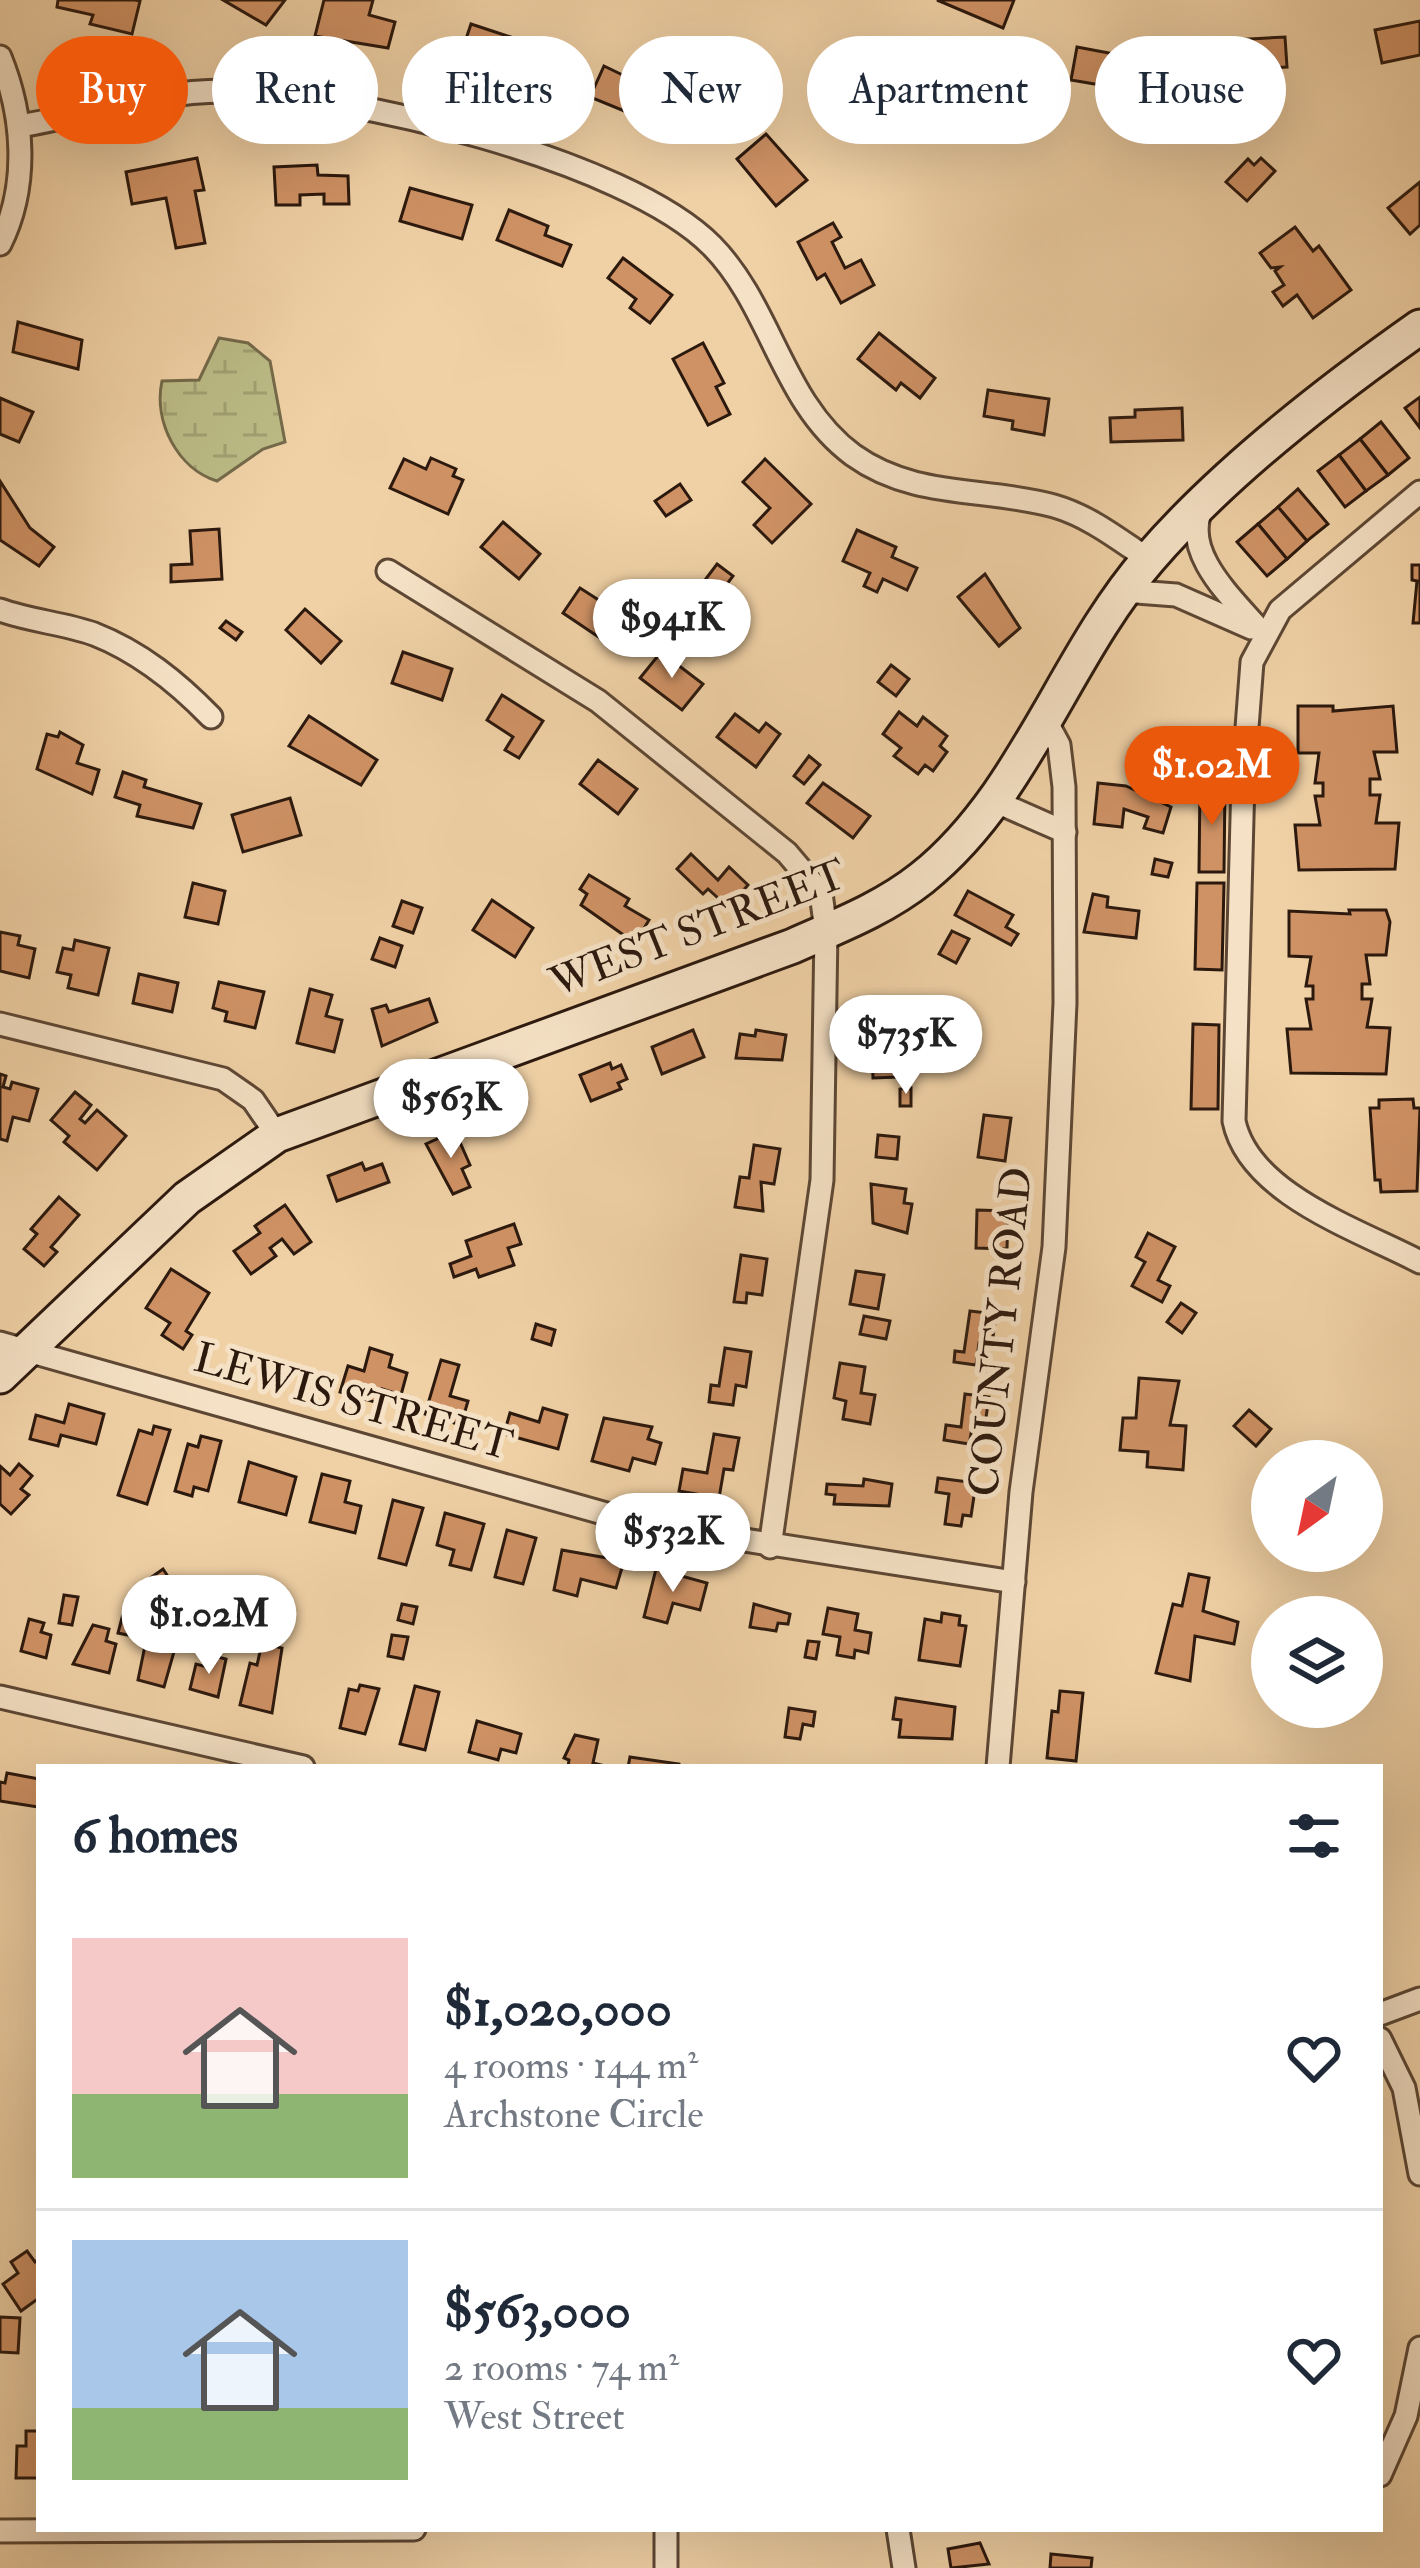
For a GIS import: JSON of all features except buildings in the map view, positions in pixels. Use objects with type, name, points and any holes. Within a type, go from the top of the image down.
[{"type":"main road","name":"WEST STREET","points":[[0,1376],[13,1346],[187,1198],[277,1135],[826,932],[881,906],[926,875],[992,800],[1123,590],[1148,559],[1210,498],[1420,327]]},
{"type":"street","points":[[0,57],[19,126],[20,172],[0,244]]},
{"type":"street","points":[[19,126],[177,93],[261,94],[456,131],[567,167],[657,207],[707,241],[738,278],[809,411],[854,455],[925,487],[1069,511],[1148,559]]},
{"type":"street","points":[[1420,492],[1287,603],[1263,634],[1250,672],[1244,747],[1236,1131],[1250,1162],[1271,1182],[1420,1262]]},
{"type":"street","points":[[1210,498],[1197,519],[1199,548],[1263,634]]},
{"type":"street","points":[[388,571],[598,701],[788,853],[821,892],[826,932],[823,1180],[770,1547]]},
{"type":"street","points":[[1123,590],[1192,600],[1263,634]]},
{"type":"street","points":[[0,610],[93,634],[127,649],[183,688],[211,717]]},
{"type":"street","name":"COUNTY ROAD","points":[[998,1764],[1059,1184],[1064,766],[1054,731],[1045,719]]},
{"type":"street","points":[[992,800],[1064,832]]},
{"type":"street","points":[[0,1024],[223,1078],[254,1100],[277,1135]]},
{"type":"street","name":"LEWIS STREET","points":[[13,1346],[642,1524],[1014,1582]]},
{"type":"street","points":[[0,1696],[290,1764]]},
{"type":"street","points":[[1383,2013],[1420,1999]]},
{"type":"street","points":[[1383,2045],[1404,2088],[1420,2174]]},
{"type":"street","points":[[1383,2468],[1406,2416],[1420,2348]]},
{"type":"street","points":[[0,2531],[36,2531]]},
{"type":"street","points":[[666,2532],[666,2568]]},
{"type":"street","points":[[898,2532],[904,2568]]},
{"type":"green space","points":[[219,338],[248,343],[270,361],[285,442],[263,449],[217,481],[180,455],[165,427],[160,397],[162,381],[199,380]]}]
